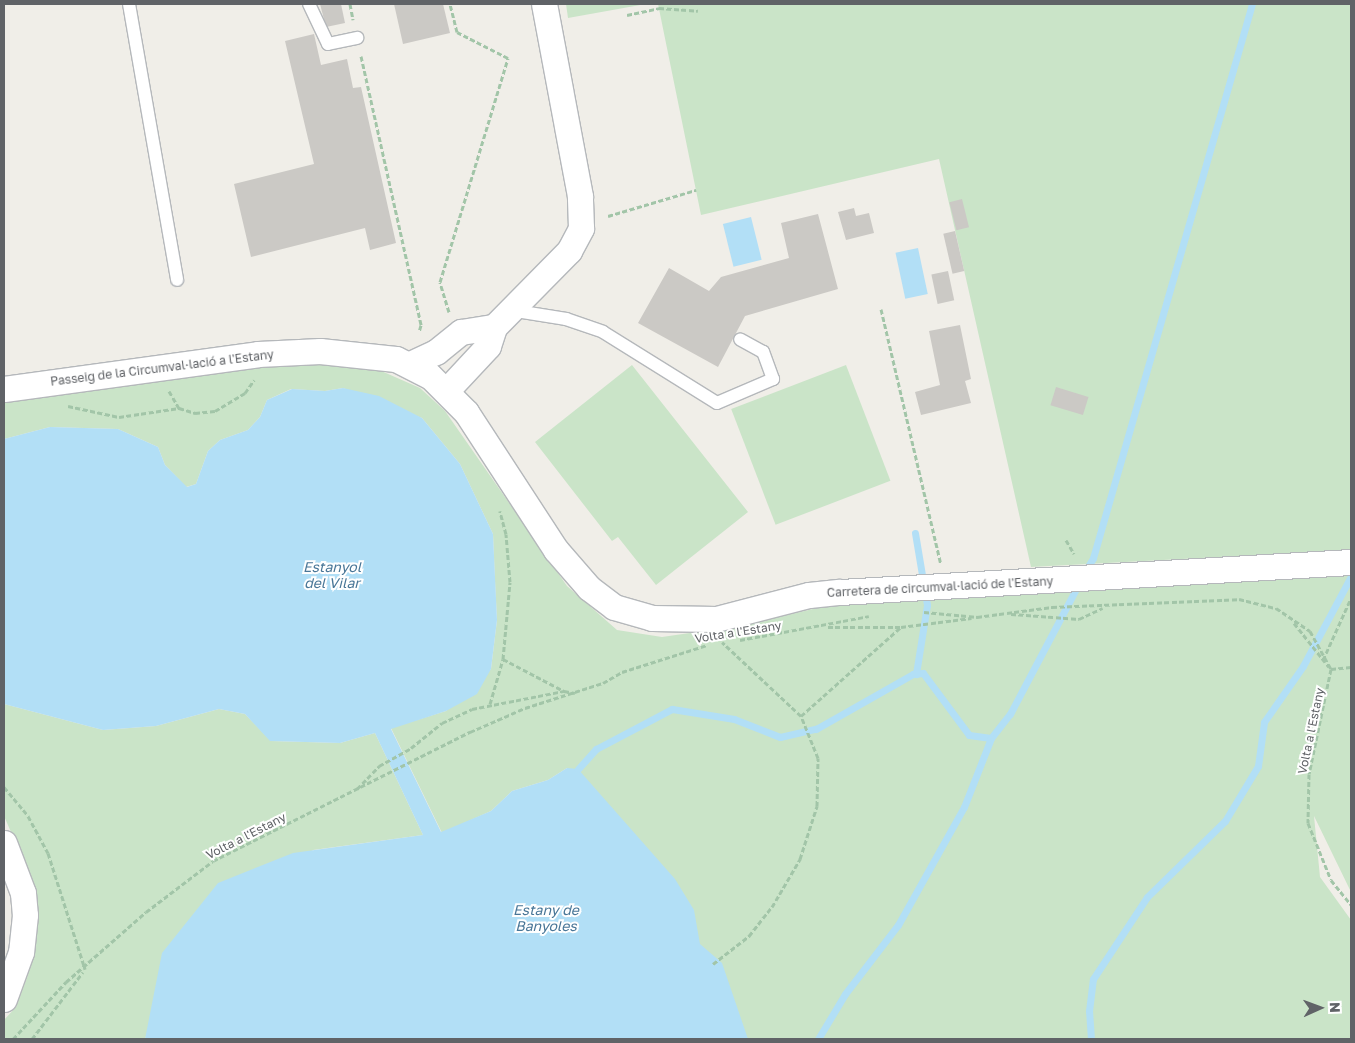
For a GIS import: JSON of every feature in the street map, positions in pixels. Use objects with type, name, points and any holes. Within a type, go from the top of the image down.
[{"type":"street","points":[[447,390],[488,346],[502,319],[570,251],[581,228],[580,196],[544,4]]},
{"type":"street","points":[[410,364],[436,352],[461,332],[502,319]]},
{"type":"street","name":"Passeig de la Circumval·lació a l'Estany","points":[[4,388],[258,354],[367,353],[410,364],[447,390],[466,412],[556,550]]},
{"type":"street","name":"Carretera de circumval·lació de l'Estany","points":[[556,550],[589,588],[614,607],[672,620],[716,619],[809,596],[1351,562]]},
{"type":"street","points":[[4,843],[23,893],[25,915],[21,952],[4,1000]]},
{"type":"lane","points":[[129,4],[177,280]]},
{"type":"lane","points":[[309,4],[328,44],[357,38]]},
{"type":"lane","points":[[502,319],[566,319],[603,332],[717,403],[772,379],[763,352],[740,338]]},
{"type":"path","points":[[350,4],[421,325],[410,364]]},
{"type":"path","points":[[450,4],[457,32],[508,58],[440,282],[450,315]]},
{"type":"path","points":[[627,15],[659,8],[698,11]]},
{"type":"path","points":[[608,216],[696,190]]},
{"type":"path","points":[[881,309],[943,587]]},
{"type":"path","points":[[60,404],[119,416],[179,408],[195,413],[216,411],[245,393],[260,372]]},
{"type":"path","points":[[490,704],[503,659],[510,582],[506,534],[499,506]]},
{"type":"path","points":[[1323,660],[1351,598]]},
{"type":"path","name":"Volta a l'Estany","points":[[822,627],[901,627],[938,624],[1052,607],[1105,607],[1239,599],[1276,608],[1310,631],[1326,654],[1331,669],[1309,774],[1308,824],[1331,880],[1351,905]]},
{"type":"path","name":"Volta a l'Estany","points":[[1006,613],[1050,619],[1079,619],[1105,607]]},
{"type":"path","name":"Volta a l'Estany","points":[[13,1039],[66,982],[85,969],[146,912],[213,861],[418,759],[525,708],[575,693],[685,649],[822,627],[873,616]]},
{"type":"path","name":"Volta a l'Estany","points":[[941,616],[978,617]]},
{"type":"path","name":"Volta a l'Estany","points":[[1291,619],[1331,669]]},
{"type":"path","points":[[801,716],[901,627]]},
{"type":"path","points":[[713,964],[749,936],[772,906],[800,859],[816,806],[818,758],[801,716],[722,642]]},
{"type":"path","points":[[503,659],[564,691]]},
{"type":"path","points":[[1331,669],[1351,667]]},
{"type":"path","name":"Volta a l'Estany","points":[[356,791],[379,766],[412,748],[442,723],[490,704],[564,691],[575,693]]},
{"type":"path","points":[[4,787],[28,816],[48,853],[85,969]]},
{"type":"path","name":"Volta a l'Estany","points":[[32,1039],[85,969]]},
{"type":"green space","points":[[566,4],[646,4],[568,18]]},
{"type":"green space","points":[[658,4],[1351,4],[1351,550],[1031,567],[939,159],[701,215]]},
{"type":"green space","points":[[275,363],[370,366],[420,388],[445,411],[567,586],[617,630],[662,637],[745,625],[817,608],[878,601],[1351,575],[1351,892],[1314,816],[1320,877],[1351,920],[1351,1039],[737,1039],[567,768],[548,780],[512,791],[491,811],[442,833],[391,728],[446,711],[491,669],[497,620],[493,534],[460,464],[422,418],[343,388],[325,391],[291,389],[267,400],[260,417],[248,430],[220,440],[208,451],[196,484],[186,487],[165,465],[158,447],[118,429],[50,427],[4,439],[4,400]]},
{"type":"green space","points":[[632,365],[748,512],[656,585],[618,537],[612,541],[535,442]]},
{"type":"green space","points":[[846,365],[890,481],[776,525],[731,409]]},
{"type":"green space","points":[[4,704],[103,730],[156,726],[219,709],[245,714],[271,741],[340,743],[375,733],[423,835],[313,850],[151,1022],[145,1039],[4,1039],[4,1020],[16,1007],[28,975],[38,912],[31,878],[4,816]]},
{"type":"water","points":[[751,217],[762,260],[734,267],[723,224]]},
{"type":"water","points":[[918,248],[928,294],[905,299],[896,253]]},
{"type":"water","points":[[343,388],[379,396],[422,418],[460,464],[493,534],[497,620],[491,669],[477,694],[446,711],[391,729],[441,832],[491,811],[512,791],[548,780],[567,768],[578,769],[675,879],[694,910],[700,944],[722,963],[748,1039],[145,1039],[162,953],[218,883],[293,853],[423,835],[375,733],[340,743],[270,741],[245,714],[219,709],[156,726],[103,730],[4,704],[4,439],[50,427],[118,429],[158,447],[165,465],[187,487],[196,484],[208,451],[220,440],[248,430],[260,417],[267,400],[292,389],[325,391]]},
{"type":"building","points":[[320,4],[341,4],[345,23],[326,27]]},
{"type":"building","points":[[394,4],[443,4],[450,33],[403,44]]},
{"type":"building","points":[[314,34],[321,65],[347,59],[353,88],[361,87],[396,243],[370,250],[365,228],[251,257],[234,184],[314,164],[285,41]]},
{"type":"building","points":[[962,199],[969,227],[956,230],[949,202]]},
{"type":"building","points":[[854,208],[856,216],[869,213],[874,233],[846,240],[838,212]]},
{"type":"building","points":[[818,214],[838,289],[745,316],[718,367],[638,323],[669,268],[709,291],[721,277],[789,258],[781,223]]},
{"type":"building","points":[[955,231],[964,271],[953,274],[943,234]]},
{"type":"building","points":[[948,271],[954,300],[938,304],[931,275]]},
{"type":"building","points":[[960,325],[971,379],[965,381],[971,403],[921,415],[915,392],[940,385],[929,331]]},
{"type":"building","points":[[1056,387],[1089,397],[1083,415],[1050,405]]},
{"type":"waterway","points":[[1085,571],[1093,558],[1252,4]]},
{"type":"waterway","points":[[915,533],[927,605],[916,674]]},
{"type":"waterway","points":[[1091,1039],[1089,1011],[1093,979],[1147,897],[1225,821],[1258,766],[1264,722],[1303,666],[1350,578]]},
{"type":"waterway","points":[[578,769],[596,749],[672,709],[734,719],[780,737],[816,729],[913,674],[923,673],[969,735],[991,738],[1010,714],[1079,583]]},
{"type":"waterway","points":[[818,1039],[845,994],[898,925],[964,807],[991,738]]},
{"type":"water label","name":"Estanyol del Vilar","points":[[332,576]]},
{"type":"water label","name":"Estany de Banyoles","points":[[546,918]]}]
